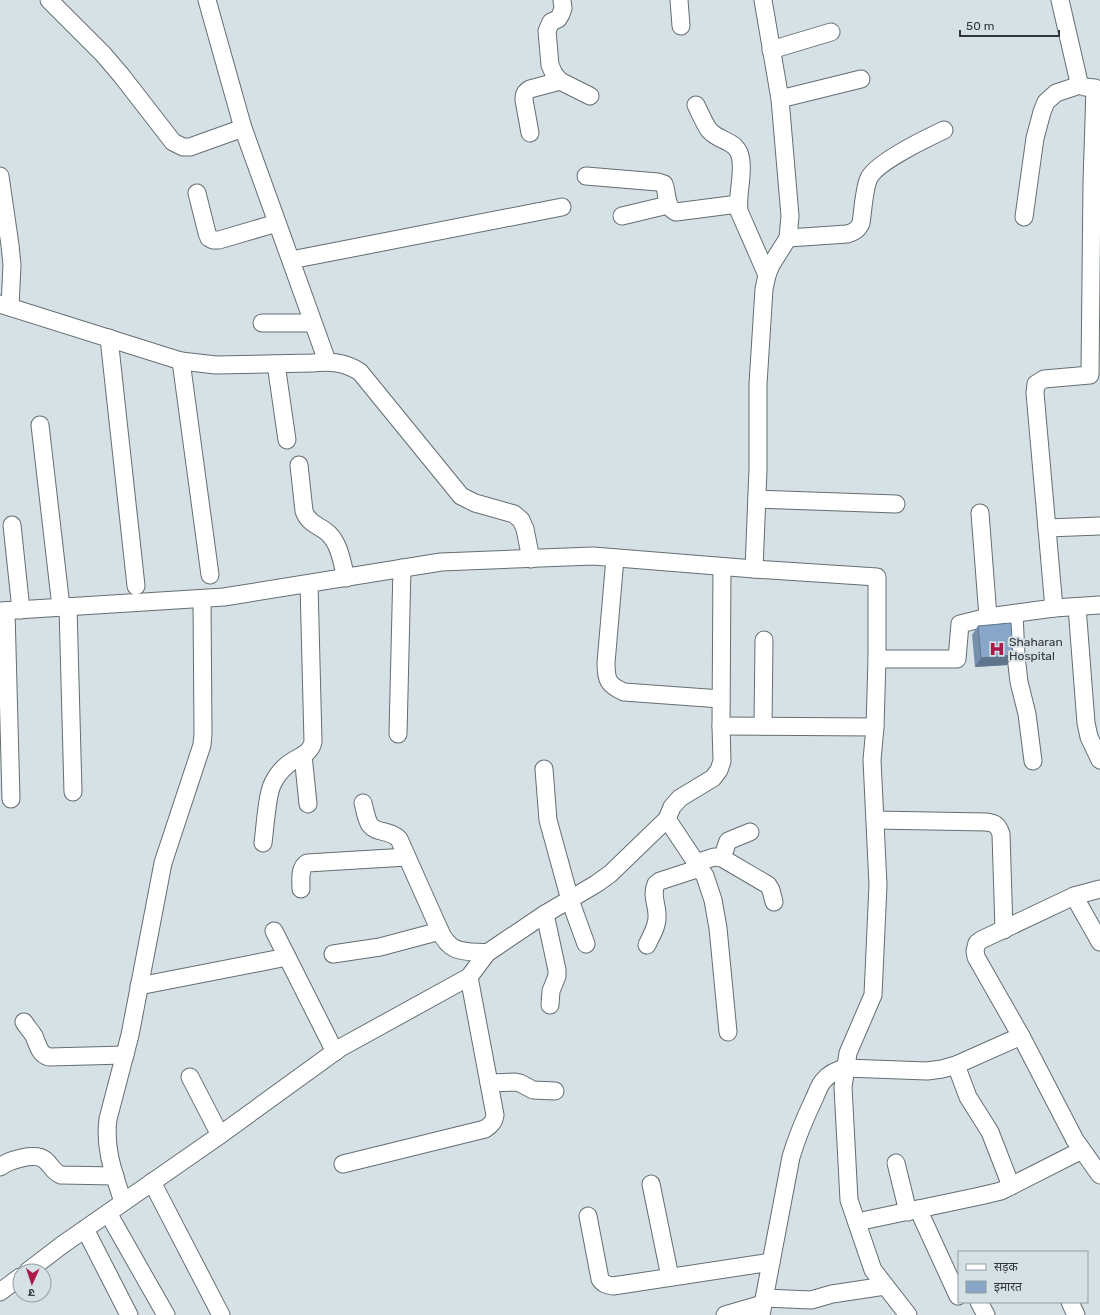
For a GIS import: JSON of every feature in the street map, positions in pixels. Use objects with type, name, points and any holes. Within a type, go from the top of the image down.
[{"type":"street","points":[[49,0],[103,54],[173,142],[183,147],[190,147],[243,128]]},
{"type":"street","points":[[207,0],[243,128],[326,361]]},
{"type":"street","points":[[562,0],[563,8],[561,14],[558,18],[551,22],[547,31],[550,65],[554,74],[560,80],[590,96]]},
{"type":"street","points":[[679,0],[681,26]]},
{"type":"street","points":[[754,569],[757,499],[758,384],[764,289],[771,265],[788,238],[790,216],[780,99],[763,0]]},
{"type":"street","points":[[1060,0],[1078,78],[1092,86]]},
{"type":"street","points":[[771,50],[831,32]]},
{"type":"street","points":[[780,99],[861,79]]},
{"type":"street","points":[[530,133],[524,95],[530,89],[560,80]]},
{"type":"street","points":[[1054,608],[1035,393],[1036,384],[1044,379],[1095,375],[1096,206],[1092,86]]},
{"type":"street","points":[[1024,217],[1035,138],[1046,102],[1056,93],[1092,86]]},
{"type":"street","points":[[696,105],[708,129],[713,134],[736,146],[739,153],[741,172],[738,204],[739,211],[767,275]]},
{"type":"street","points":[[788,238],[847,234],[855,232],[861,223],[869,176],[899,153],[944,130]]},
{"type":"street","points":[[0,176],[12,265],[5,306],[181,361],[216,365],[312,364],[326,361],[346,364],[360,372],[461,496],[475,504],[514,514],[521,520],[525,529],[531,559]]},
{"type":"street","points":[[586,176],[658,182],[664,184],[668,205],[676,212],[738,204]]},
{"type":"street","points":[[198,193],[207,233],[209,238],[213,240],[219,240],[277,223]]},
{"type":"street","points":[[622,216],[668,205]]},
{"type":"street","points":[[291,260],[562,207]]},
{"type":"street","points":[[262,323],[313,322]]},
{"type":"street","points":[[109,338],[136,586]]},
{"type":"street","points":[[181,361],[210,575]]},
{"type":"street","points":[[276,364],[288,440]]},
{"type":"street","points":[[40,424],[64,607],[73,792]]},
{"type":"street","points":[[299,464],[304,512],[306,518],[329,534],[335,542],[339,550],[346,578]]},
{"type":"street","points":[[757,499],[896,504]]},
{"type":"street","points":[[980,513],[988,617]]},
{"type":"street","points":[[10,799],[9,611],[12,525]]},
{"type":"street","points":[[1047,528],[1100,526]]},
{"type":"street","points":[[9,611],[224,597],[441,562],[593,556],[722,567],[877,577],[877,659],[875,727],[872,760],[878,885],[873,995],[848,1053],[843,1087],[849,1200],[874,1270],[908,1315]]},
{"type":"street","points":[[615,558],[606,663],[606,676],[609,682],[615,688],[624,692],[721,699]]},
{"type":"street","points":[[39,1263],[335,1052],[469,977],[487,953],[545,914],[610,874],[667,819],[672,807],[680,798],[713,778],[719,770],[722,761],[722,567]]},
{"type":"street","points":[[398,734],[402,568]]},
{"type":"street","points":[[263,843],[272,784],[286,766],[296,758],[309,752],[312,748],[309,584]]},
{"type":"street","points":[[123,1202],[107,1145],[106,1132],[125,1055],[163,863],[202,745],[202,599]]},
{"type":"street","points":[[877,659],[957,659],[960,624],[988,617],[1054,608],[1100,605]]},
{"type":"street","points":[[1077,607],[1086,723],[1089,737],[1100,760]]},
{"type":"street","points":[[1014,614],[1019,682],[1027,714],[1033,761]]},
{"type":"street","points":[[763,726],[764,640]]},
{"type":"street","points":[[721,726],[875,727]]},
{"type":"street","points":[[303,755],[308,804]]},
{"type":"street","points":[[544,769],[548,820],[570,900],[586,944]]},
{"type":"street","points":[[363,804],[368,821],[374,829],[394,835],[399,839],[447,944],[453,948],[487,953]]},
{"type":"street","points":[[667,819],[705,876],[713,900],[718,928],[728,1032]]},
{"type":"street","points":[[875,820],[993,822],[999,826],[1001,834],[1004,930]]},
{"type":"street","points":[[722,858],[728,841],[750,832]]},
{"type":"street","points":[[301,889],[302,870],[304,865],[308,863],[407,857]]},
{"type":"street","points":[[647,945],[656,926],[657,914],[653,894],[656,884],[698,866],[714,857],[722,858],[768,885],[774,902]]},
{"type":"street","points":[[1100,889],[1074,896],[977,943],[975,951],[976,957],[1021,1036],[1075,1140],[1100,1175]]},
{"type":"street","points":[[1074,896],[1100,942]]},
{"type":"street","points":[[545,914],[557,970],[557,976],[551,991],[550,1005]]},
{"type":"street","points":[[274,931],[335,1052]]},
{"type":"street","points":[[333,954],[380,947],[440,931]]},
{"type":"street","points":[[139,986],[287,957]]},
{"type":"street","points":[[343,1164],[485,1128],[490,1126],[494,1121],[495,1115],[469,977]]},
{"type":"street","points":[[24,1022],[34,1036],[40,1050],[46,1056],[125,1055]]},
{"type":"street","points":[[763,1306],[791,1157],[796,1140],[822,1081],[833,1072],[845,1068],[927,1071],[942,1069],[956,1065],[1021,1036]]},
{"type":"street","points":[[956,1065],[968,1097],[990,1132],[1011,1186]]},
{"type":"street","points":[[190,1077],[220,1135]]},
{"type":"street","points":[[489,1083],[515,1082],[533,1090],[555,1091]]},
{"type":"street","points":[[857,1222],[1001,1191],[1082,1150]]},
{"type":"street","points":[[0,1167],[12,1160],[32,1156],[44,1159],[56,1173],[61,1175],[115,1176]]},
{"type":"street","points":[[896,1163],[913,1211],[958,1296]]},
{"type":"street","points":[[152,1182],[221,1315]]},
{"type":"street","points":[[651,1184],[670,1277]]},
{"type":"street","points":[[108,1213],[166,1315]]},
{"type":"street","points":[[588,1216],[600,1279],[607,1285],[613,1286],[771,1262]]},
{"type":"street","points":[[85,1229],[129,1315]]},
{"type":"street","points":[[2,1286],[12,1281]]},
{"type":"street","points":[[725,1315],[763,1306],[811,1300],[832,1294],[885,1286]]},
{"type":"street","points":[[980,1303],[986,1315]]},
{"type":"street","points":[[1070,1303],[1076,1315]]},
{"type":"building","points":[[1011,623],[1013,655],[981,658],[978,626]]},
{"type":"place","name":"Shaharan Hospital","points":[[997,649]]}]
